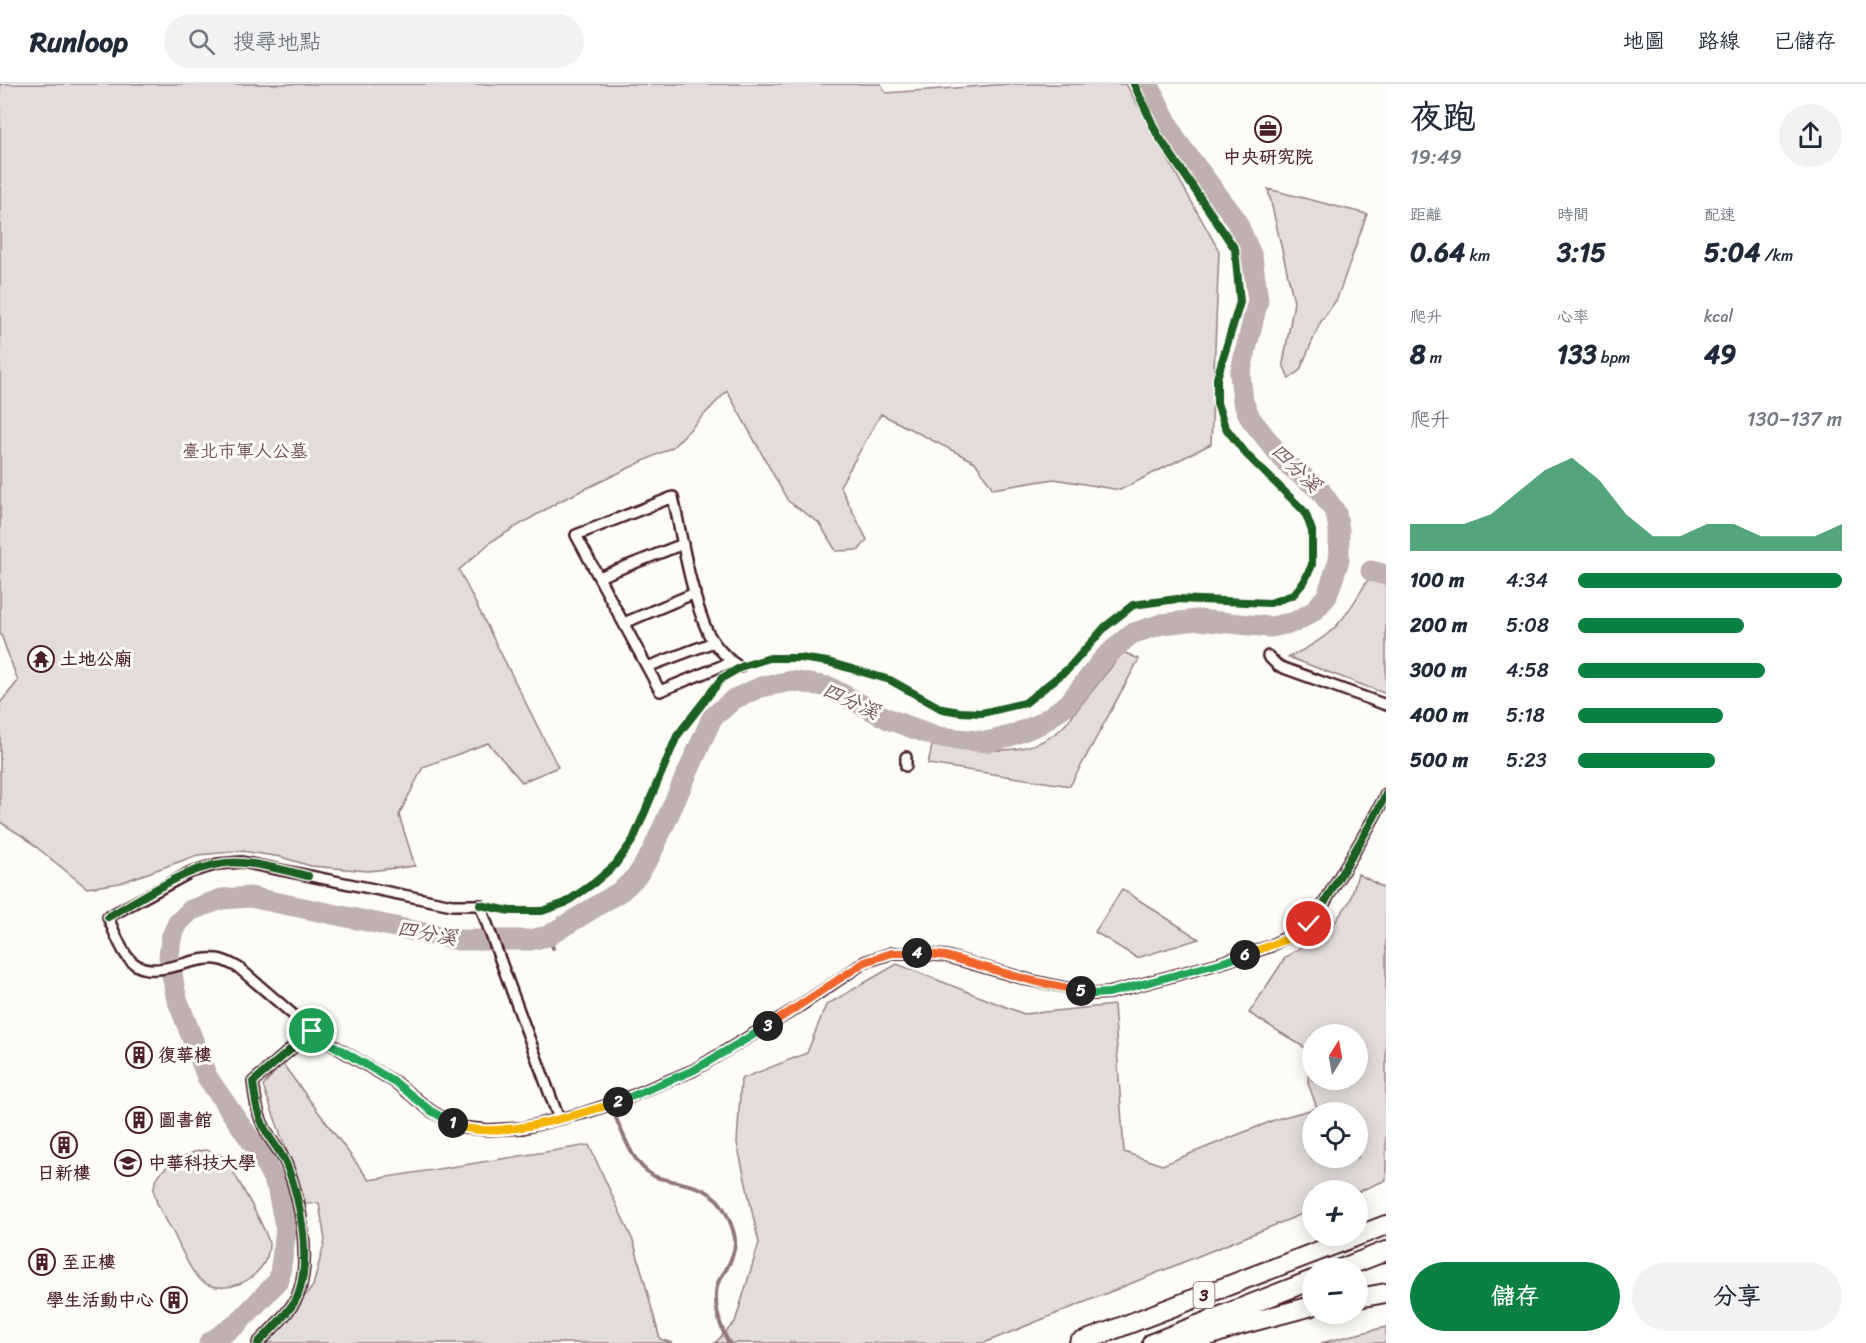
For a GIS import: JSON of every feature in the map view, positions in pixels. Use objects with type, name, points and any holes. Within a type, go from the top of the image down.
[{"type":"highway","points":[[1368,1228],[1386,1218]]},
{"type":"highway","name":"3","points":[[1079,1343],[1386,1225]]},
{"type":"highway","points":[[1328,1248],[1332,1246]]},
{"type":"highway","points":[[1368,1258],[1386,1251]]},
{"type":"highway","name":"3","points":[[1152,1343],[1302,1284]]},
{"type":"highway","points":[[1368,1296],[1386,1293]]},
{"type":"highway","points":[[1189,1343],[1240,1325],[1302,1309]]},
{"type":"street","points":[[673,497],[695,593],[709,634],[736,665],[660,691],[599,577],[576,535],[673,497]]},
{"type":"street","points":[[599,577],[683,543]]},
{"type":"street","points":[[624,623],[695,593]]},
{"type":"street","points":[[647,667],[714,642]]},
{"type":"street","points":[[1268,656],[1278,666],[1386,705]]},
{"type":"street","points":[[559,1119],[480,905],[452,905],[242,862],[218,864],[191,872],[108,917],[127,957],[141,967],[159,969],[205,959],[228,962],[239,968],[319,1037],[395,1082],[431,1111],[459,1127],[488,1130],[511,1128],[559,1119],[620,1101],[694,1070],[797,1008],[865,962],[892,953],[946,956],[1029,980],[1093,994],[1109,993],[1220,963],[1271,946],[1290,938],[1309,924],[1328,898],[1379,811],[1386,794]]},
{"type":"street","points":[[258,1343],[296,1298],[305,1252],[303,1233],[287,1165],[264,1127],[256,1105],[253,1082],[312,1031]]},
{"type":"green space","name":"臺北市軍人公墓","points":[[0,84],[881,84],[886,93],[1010,84],[1126,84],[1219,251],[1211,444],[1120,490],[1054,479],[993,489],[975,462],[881,414],[840,486],[867,540],[859,550],[836,551],[819,523],[788,501],[727,391],[673,447],[560,501],[492,541],[459,570],[558,767],[522,782],[488,743],[423,767],[399,815],[415,866],[368,871],[311,866],[281,857],[242,851],[198,855],[120,883],[87,888],[24,837],[0,822],[0,703],[18,681],[0,632]]},
{"type":"green space","points":[[1268,189],[1367,214],[1337,299],[1320,323],[1300,370],[1289,379],[1283,364],[1294,302]]},
{"type":"green space","points":[[1368,579],[1386,583],[1386,694],[1288,657],[1327,635],[1344,617]]},
{"type":"green space","points":[[1123,652],[1139,659],[1070,786],[928,764],[932,746],[1002,750],[1036,744],[1051,736],[1065,725]]},
{"type":"green space","points":[[1358,874],[1386,889],[1386,1180],[1368,1188],[1368,1180],[1302,1180],[1302,1214],[984,1343],[715,1343],[735,1322],[759,1243],[737,1143],[741,1079],[807,1053],[826,1005],[897,964],[1024,1014],[1114,1005],[1124,1152],[1162,1165],[1277,1119],[1302,1112],[1302,1168],[1368,1168],[1368,1102],[1315,1102],[1311,1090],[1368,1090],[1368,1024],[1302,1024],[1302,1046],[1249,1013],[1285,958],[1332,926],[1350,901]]},
{"type":"green space","points":[[1122,889],[1199,939],[1137,958],[1095,932]]},
{"type":"green space","points":[[282,1063],[369,1180],[589,1145],[634,1243],[660,1339],[672,1343],[267,1343],[313,1286],[325,1240],[319,1203],[306,1204],[263,1086]]},
{"type":"green space","points":[[206,1150],[222,1156],[228,1162],[258,1216],[269,1244],[264,1262],[253,1276],[233,1286],[211,1286],[198,1278],[187,1262],[154,1193],[156,1181],[166,1167],[182,1157]]},
{"type":"green space","points":[[1386,1327],[1386,1343],[1321,1343]]},
{"type":"waterway","name":"四分溪","points":[[209,1343],[237,1324],[279,1280],[286,1230],[277,1187],[263,1158],[207,1077],[176,996],[169,957],[171,938],[178,923],[191,910],[222,899],[250,897],[458,940],[530,940],[548,936],[621,891],[637,876],[651,854],[712,718],[734,699],[761,687],[792,681],[829,687],[888,719],[938,737],[987,742],[1040,724],[1069,703],[1104,658],[1131,634],[1162,624],[1197,620],[1271,627],[1295,622],[1314,611],[1327,596],[1339,560],[1339,530],[1336,513],[1320,490],[1286,463],[1250,418],[1243,401],[1240,374],[1258,300],[1252,257],[1235,218],[1176,140],[1148,84]]},
{"type":"waterway","points":[[1371,571],[1386,575]]},
{"type":"waterway","points":[[548,936],[553,948]]},
{"type":"waterway","points":[[615,1116],[630,1149],[640,1165],[647,1171],[658,1178],[705,1190],[723,1207],[733,1230],[735,1242],[730,1262],[719,1280],[716,1301],[720,1323],[729,1343]]},
{"type":"cycle path","points":[[480,905],[510,911],[542,911],[565,903],[615,865],[633,840],[677,736],[722,678],[743,666],[770,658],[800,658],[828,662],[890,680],[942,709],[982,713],[1025,703],[1068,669],[1105,627],[1133,605],[1177,599],[1270,603],[1293,595],[1304,582],[1312,565],[1312,531],[1305,512],[1247,455],[1225,427],[1217,403],[1217,378],[1240,302],[1235,249],[1157,134],[1134,84]]},
{"type":"cycle path","points":[[258,1343],[285,1315],[297,1297],[304,1267],[304,1249],[297,1196],[285,1161],[262,1122],[253,1082],[312,1031],[388,1076],[451,1124],[485,1130],[514,1129],[546,1123],[579,1115],[643,1093],[694,1070],[793,1011],[834,981],[864,963],[892,953],[918,952],[945,956],[1055,987],[1082,992],[1109,993],[1220,963],[1271,946],[1302,930],[1316,916],[1386,794]]},
{"type":"cycle path","points":[[108,917],[173,880],[209,866],[244,863],[308,876]]},
{"type":"place","name":"中央研究院","points":[[1268,129]]},
{"type":"place","name":"土地公廟","points":[[41,659]]},
{"type":"place","name":"復華樓","points":[[139,1055]]},
{"type":"place","name":"圖書館","points":[[139,1120]]},
{"type":"place","name":"日新樓","points":[[64,1145]]},
{"type":"place","name":"中華科技大學","points":[[128,1163]]},
{"type":"place","name":"至正樓","points":[[42,1262]]},
{"type":"place","name":"學生活動中心","points":[[174,1300]]},
{"type":"route","points":[[312,1031],[395,1082],[431,1111],[459,1127],[488,1130],[523,1128],[584,1113],[620,1101],[694,1070],[797,1008],[865,962],[892,953],[946,956],[1029,980],[1093,994],[1109,993],[1220,963],[1271,946],[1290,938],[1309,924]]}]
